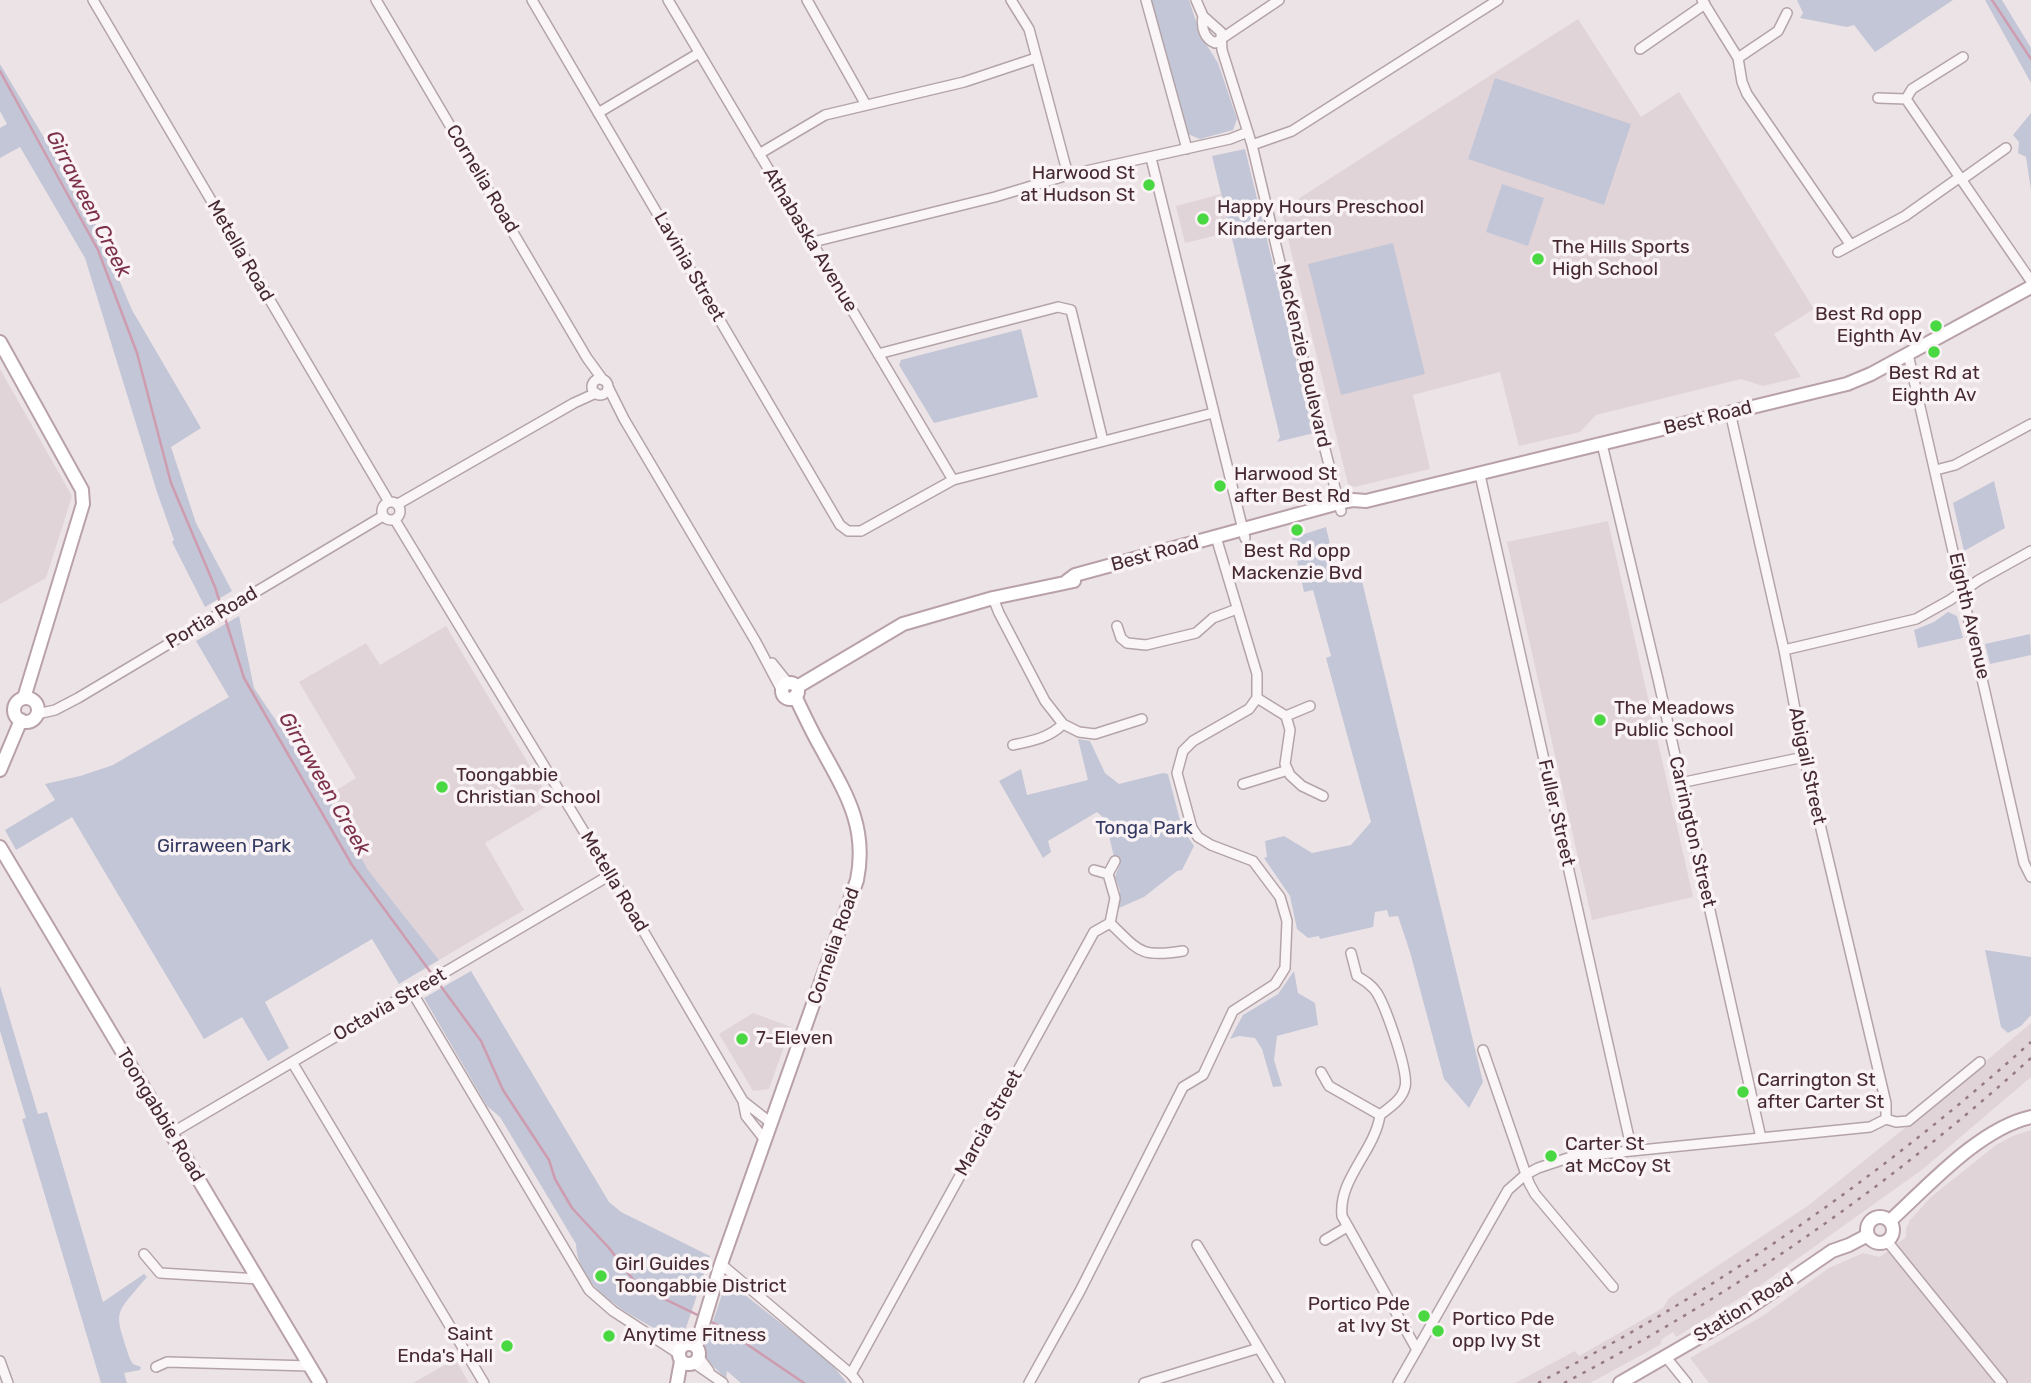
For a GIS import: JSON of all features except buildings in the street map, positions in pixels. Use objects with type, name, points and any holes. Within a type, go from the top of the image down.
[{"type":"main road","name":"Best Road","points":[[790,691],[903,624],[993,598],[1067,581],[1075,575],[1244,534],[1340,507],[1353,500],[1366,501],[1480,475],[1847,384],[1908,354],[2031,286]]},
{"type":"main road","points":[[0,342],[82,490],[83,504],[24,698],[17,702],[14,710],[21,720],[29,721],[37,714],[35,703],[24,698]]},
{"type":"main road","name":"Cornelia Road","points":[[680,1383],[857,880],[861,856],[855,814],[790,691]]},
{"type":"main road","points":[[0,770],[21,720]]},
{"type":"main road","name":"Toongabbie Road","points":[[0,847],[320,1383]]},
{"type":"main road","points":[[1890,1222],[1935,1179],[1992,1133],[2017,1120],[2031,1117]]},
{"type":"main road","points":[[1881,1217],[1890,1222],[1893,1231],[1886,1241],[1874,1241],[1868,1235],[1868,1226],[1872,1219],[1881,1217]]},
{"type":"main road","name":"Station Road","points":[[1620,1383],[1745,1310],[1832,1251],[1868,1235]]},
{"type":"street","name":"Metella Road","points":[[93,0],[394,503]]},
{"type":"street","name":"Cornelia Road","points":[[376,0],[587,358],[599,387],[624,419],[756,642],[790,691]]},
{"type":"street","name":"Lavinia Street","points":[[531,0],[840,526],[848,531],[861,531],[953,480]]},
{"type":"street","name":"Athabaska Avenue","points":[[668,0],[953,480]]},
{"type":"street","points":[[807,0],[866,105]]},
{"type":"street","points":[[1011,0],[1030,29],[1068,175]]},
{"type":"street","points":[[1146,0],[1187,149]]},
{"type":"street","points":[[1196,0],[1203,16],[1202,26],[1213,43],[1279,0]]},
{"type":"street","points":[[1252,145],[1292,131],[1498,0]]},
{"type":"street","points":[[1640,49],[1703,2],[1738,58],[1745,91],[1850,244]]},
{"type":"street","points":[[1738,58],[1778,31],[1787,13]]},
{"type":"street","name":"MacKenzie Boulevard","points":[[1222,39],[1222,50],[1252,145],[1340,507]]},
{"type":"street","points":[[598,113],[699,53]]},
{"type":"street","points":[[1906,99],[1912,89],[1963,57]]},
{"type":"street","points":[[759,155],[817,119],[834,112],[964,82],[1036,58]]},
{"type":"street","points":[[1878,98],[1906,99]]},
{"type":"street","points":[[1906,99],[2031,281]]},
{"type":"street","points":[[813,242],[995,197],[1068,175],[1152,158],[1248,132]]},
{"type":"street","points":[[1839,251],[1905,216],[2006,148]]},
{"type":"street","points":[[1152,158],[1244,534]]},
{"type":"street","points":[[878,354],[1058,307],[1071,310],[1104,441]]},
{"type":"street","name":"Eighth Avenue","points":[[1908,354],[2024,863],[2031,877]]},
{"type":"street","points":[[394,503],[401,513],[395,520],[388,520],[383,516],[383,508],[599,387]]},
{"type":"street","name":"Abigail Street","points":[[1730,412],[1784,650],[1804,757],[1886,1103],[1885,1119]]},
{"type":"street","points":[[953,480],[1213,413]]},
{"type":"street","points":[[1936,470],[1955,466],[2031,424]]},
{"type":"street","name":"Carrington Street","points":[[1602,444],[1761,1138]]},
{"type":"street","name":"Fuller Street","points":[[1480,475],[1632,1151]]},
{"type":"street","name":"Portia Road","points":[[37,714],[66,705],[383,516]]},
{"type":"street","name":"Metella Road","points":[[395,520],[610,875],[743,1101],[746,1116],[765,1140]]},
{"type":"street","points":[[1029,1383],[1080,1291],[1183,1087],[1203,1075],[1233,1011],[1240,1004],[1262,993],[1282,976],[1286,957],[1287,921],[1280,897],[1253,860],[1211,845],[1194,833],[1177,773],[1183,751],[1193,741],[1243,713],[1257,698],[1258,674],[1217,541]]},
{"type":"street","points":[[1784,650],[1916,618],[1936,609],[1963,590],[2031,551]]},
{"type":"street","points":[[993,598],[1045,701],[1063,724],[1079,732],[1095,734],[1142,719]]},
{"type":"street","points":[[1117,626],[1121,638],[1127,643],[1146,645],[1196,632],[1213,618],[1237,609]]},
{"type":"street","points":[[1257,698],[1286,716],[1290,730],[1285,764],[1290,775],[1302,786],[1323,796]]},
{"type":"street","points":[[1286,716],[1310,706]]},
{"type":"street","points":[[1013,745],[1054,733],[1063,724]]},
{"type":"street","points":[[1680,783],[1804,757]]},
{"type":"street","points":[[1243,785],[1287,769]]},
{"type":"street","points":[[1115,861],[1108,874],[1115,898],[1110,923],[1132,946],[1145,953],[1183,951]]},
{"type":"street","points":[[1094,870],[1108,874]]},
{"type":"street","name":"Octavia Street","points":[[170,1134],[610,875]]},
{"type":"street","name":"Marcia Street","points":[[851,1374],[1094,932],[1110,923]]},
{"type":"street","points":[[1351,953],[1357,976],[1370,984],[1387,1013],[1404,1065],[1406,1085],[1400,1098],[1380,1115],[1378,1129],[1342,1197],[1342,1216],[1417,1350]]},
{"type":"street","points":[[412,992],[589,1290],[613,1311],[662,1341],[690,1350],[710,1373],[723,1383]]},
{"type":"street","points":[[1483,1050],[1525,1175],[1535,1194],[1613,1287]]},
{"type":"street","points":[[292,1062],[484,1383]]},
{"type":"street","points":[[1398,1383],[1500,1200],[1525,1175],[1547,1164],[1571,1157],[1870,1127],[1885,1119],[1908,1121],[1980,1062]]},
{"type":"street","points":[[1321,1072],[1329,1087],[1380,1115]]},
{"type":"street","name":"Metella Road","points":[[743,1101],[771,1123]]},
{"type":"street","points":[[1325,1240],[1347,1227]]},
{"type":"street","points":[[1886,1241],[2002,1383]]},
{"type":"street","points":[[1197,1245],[1280,1383]]},
{"type":"street","points":[[144,1254],[160,1273],[259,1279]]},
{"type":"street","points":[[721,1264],[851,1374],[858,1383]]},
{"type":"street","points":[[1144,1383],[1259,1348]]},
{"type":"street","points":[[1665,1356],[1687,1383]]},
{"type":"street","points":[[0,1360],[8,1383]]},
{"type":"street","points":[[156,1367],[167,1362],[310,1366]]},
{"type":"shaded area","name":"The Hills Sports High School","points":[[1578,19],[1641,117],[1679,92],[1814,309],[1774,334],[1801,377],[1763,386],[1741,379],[1596,415],[1580,432],[1519,446],[1500,372],[1413,395],[1430,469],[1354,487],[1348,484],[1281,210]]},
{"type":"shaded area","name":"Happy Hours Preschool Kindergarten","points":[[1221,194],[1230,232],[1185,243],[1176,206]]},
{"type":"shaded area","points":[[0,369],[72,496],[46,578],[0,604]]},
{"type":"shaded area","name":"The Meadows Public School","points":[[1608,521],[1693,897],[1592,920],[1507,542]]},
{"type":"shaded area","name":"Toongabbie Christian School","points":[[446,626],[552,803],[485,843],[524,910],[439,960],[368,870],[327,796],[356,778],[299,682],[366,643],[380,665]]},
{"type":"shaded area","name":"7-Eleven","points":[[753,1013],[791,1027],[769,1089],[753,1091],[719,1034]]},
{"type":"shaded area","points":[[2031,1023],[2031,1077],[1923,1169],[1755,1289],[1676,1337],[1673,1332],[1662,1339],[1660,1345],[1590,1383],[1515,1383],[1575,1351],[1579,1356],[1663,1308],[1669,1298],[1809,1205]]},
{"type":"shaded area","points":[[2031,1130],[2031,1383],[1709,1383],[1690,1358],[1764,1315],[1829,1268],[1863,1253],[1880,1257],[1906,1237],[1910,1220],[1931,1197],[1996,1145]]},
{"type":"shaded area","points":[[455,1359],[469,1383],[413,1383]]},
{"type":"green space","points":[[1150,0],[1189,0],[1201,36],[1218,63],[1237,119],[1233,130],[1200,139],[1188,134]]},
{"type":"green space","points":[[1797,0],[1953,0],[1875,52],[1854,25],[1847,27],[1800,18],[1803,13]]},
{"type":"green space","points":[[1985,0],[2002,0],[2031,48],[2031,83]]},
{"type":"green space","points":[[0,64],[95,223],[132,310],[201,428],[171,447],[196,523],[232,591],[205,607],[172,542],[174,540],[85,258],[20,147],[0,158],[0,128],[7,124],[0,111]]},
{"type":"green space","points":[[1495,78],[1631,124],[1604,205],[1468,159]]},
{"type":"green space","points":[[2031,113],[2031,190],[2026,157],[2018,153],[2019,142],[2013,135]]},
{"type":"green space","points":[[1245,149],[1314,433],[1277,442],[1280,437],[1212,156]]},
{"type":"green space","points":[[1502,184],[1544,198],[1528,246],[1486,232]]},
{"type":"green space","points":[[1393,243],[1425,374],[1341,395],[1308,264]]},
{"type":"green space","points":[[1021,329],[1038,397],[934,423],[899,365],[901,360]]},
{"type":"green space","points":[[1994,481],[2005,528],[1964,551],[1953,503]]},
{"type":"green space","points":[[1326,527],[1339,583],[1361,577],[1483,1082],[1469,1108],[1444,1079],[1398,916],[1389,917],[1387,910],[1375,912],[1373,927],[1320,939],[1319,936],[1308,938],[1297,929],[1290,896],[1264,858],[1267,857],[1265,841],[1284,836],[1312,853],[1351,845],[1371,822],[1326,658],[1331,656],[1313,590],[1304,592],[1292,538]]},
{"type":"green space","points":[[1948,612],[1957,616],[1963,638],[1918,648],[1914,630],[1934,622]]},
{"type":"green space","name":"Girraween Park","points":[[239,616],[254,688],[327,796],[368,870],[439,960],[399,984],[372,939],[265,1002],[289,1048],[268,1061],[242,1017],[204,1039],[72,817],[16,850],[5,830],[55,800],[45,784],[113,765],[229,697],[196,641]]},
{"type":"green space","points":[[2030,634],[2031,655],[1990,664],[1985,644]]},
{"type":"green space","name":"Tonga Park","points":[[1078,739],[1090,741],[1105,773],[1119,784],[1168,774],[1182,828],[1194,846],[1182,870],[1144,897],[1119,908],[1120,891],[1115,877],[1121,861],[1114,857],[1105,819],[1097,812],[1048,841],[1051,852],[1043,858],[999,781],[1021,769],[1027,795],[1088,780]]},
{"type":"green space","points":[[1985,950],[2031,957],[2031,1015],[2021,1026],[2008,1033],[2001,1027]]},
{"type":"green space","points":[[471,971],[609,1202],[621,1212],[710,1256],[685,1331],[670,1337],[610,1301],[586,1276],[579,1261],[576,1244],[500,1117],[487,1106],[424,998]]},
{"type":"green space","points":[[1294,971],[1298,993],[1315,1003],[1318,1025],[1277,1036],[1274,1060],[1282,1086],[1273,1087],[1262,1049],[1255,1038],[1239,1036],[1230,1039],[1243,1015],[1278,994]]},
{"type":"green space","points":[[0,986],[38,1114],[47,1112],[103,1302],[144,1274],[147,1277],[122,1307],[120,1314],[121,1331],[130,1359],[133,1364],[141,1367],[140,1370],[124,1373],[127,1383],[101,1383],[22,1119],[26,1118],[0,1031]]},
{"type":"green space","points":[[731,1284],[830,1362],[847,1383],[741,1383],[727,1371],[726,1379],[703,1352],[725,1285]]},
{"type":"waterway","points":[[1992,0],[2031,59]]},
{"type":"waterway","name":"Girraween Creek","points":[[0,71],[98,250],[137,353],[171,483],[222,609]]},
{"type":"waterway","name":"Girraween Creek","points":[[224,615],[244,678],[352,865],[481,1041],[503,1090],[549,1160],[555,1179],[572,1208],[609,1248],[638,1286],[702,1317]]},
{"type":"waterway","name":"Girraween Creek","points":[[708,1320],[804,1383]]},
{"type":"railway","points":[[1538,1383],[1670,1310],[1796,1228],[1916,1139],[2031,1042]]},
{"type":"railway","points":[[1564,1383],[1688,1313],[1808,1236],[1923,1150],[2031,1058]]},
{"type":"place","name":"Harwood St at Hudson St","points":[[1149,185]]},
{"type":"place","name":"Happy Hours Preschool Kindergarten","points":[[1203,219]]},
{"type":"place","name":"The Hills Sports High School","points":[[1538,259]]},
{"type":"place","name":"Best Rd opp Eighth Av","points":[[1936,326]]},
{"type":"place","name":"Best Rd at Eighth Av","points":[[1934,352]]},
{"type":"place","name":"Harwood St after Best Rd","points":[[1220,486]]},
{"type":"place","name":"Best Rd opp Mackenzie Bvd","points":[[1297,530]]},
{"type":"place","name":"The Meadows Public School","points":[[1600,720]]},
{"type":"place","name":"Toongabbie Christian School","points":[[442,787]]},
{"type":"place","name":"7-Eleven","points":[[742,1039]]},
{"type":"place","name":"Carrington St after Carter St","points":[[1743,1092]]},
{"type":"place","name":"Carter St at McCoy St","points":[[1551,1156]]},
{"type":"place","name":"Girl Guides Toongabbie District","points":[[601,1276]]},
{"type":"place","name":"Portico Pde at Ivy St","points":[[1424,1316]]},
{"type":"place","name":"Portico Pde opp Ivy St","points":[[1438,1331]]},
{"type":"place","name":"Anytime Fitness","points":[[609,1336]]},
{"type":"place","name":"Saint Enda's Hall","points":[[507,1346]]}]
